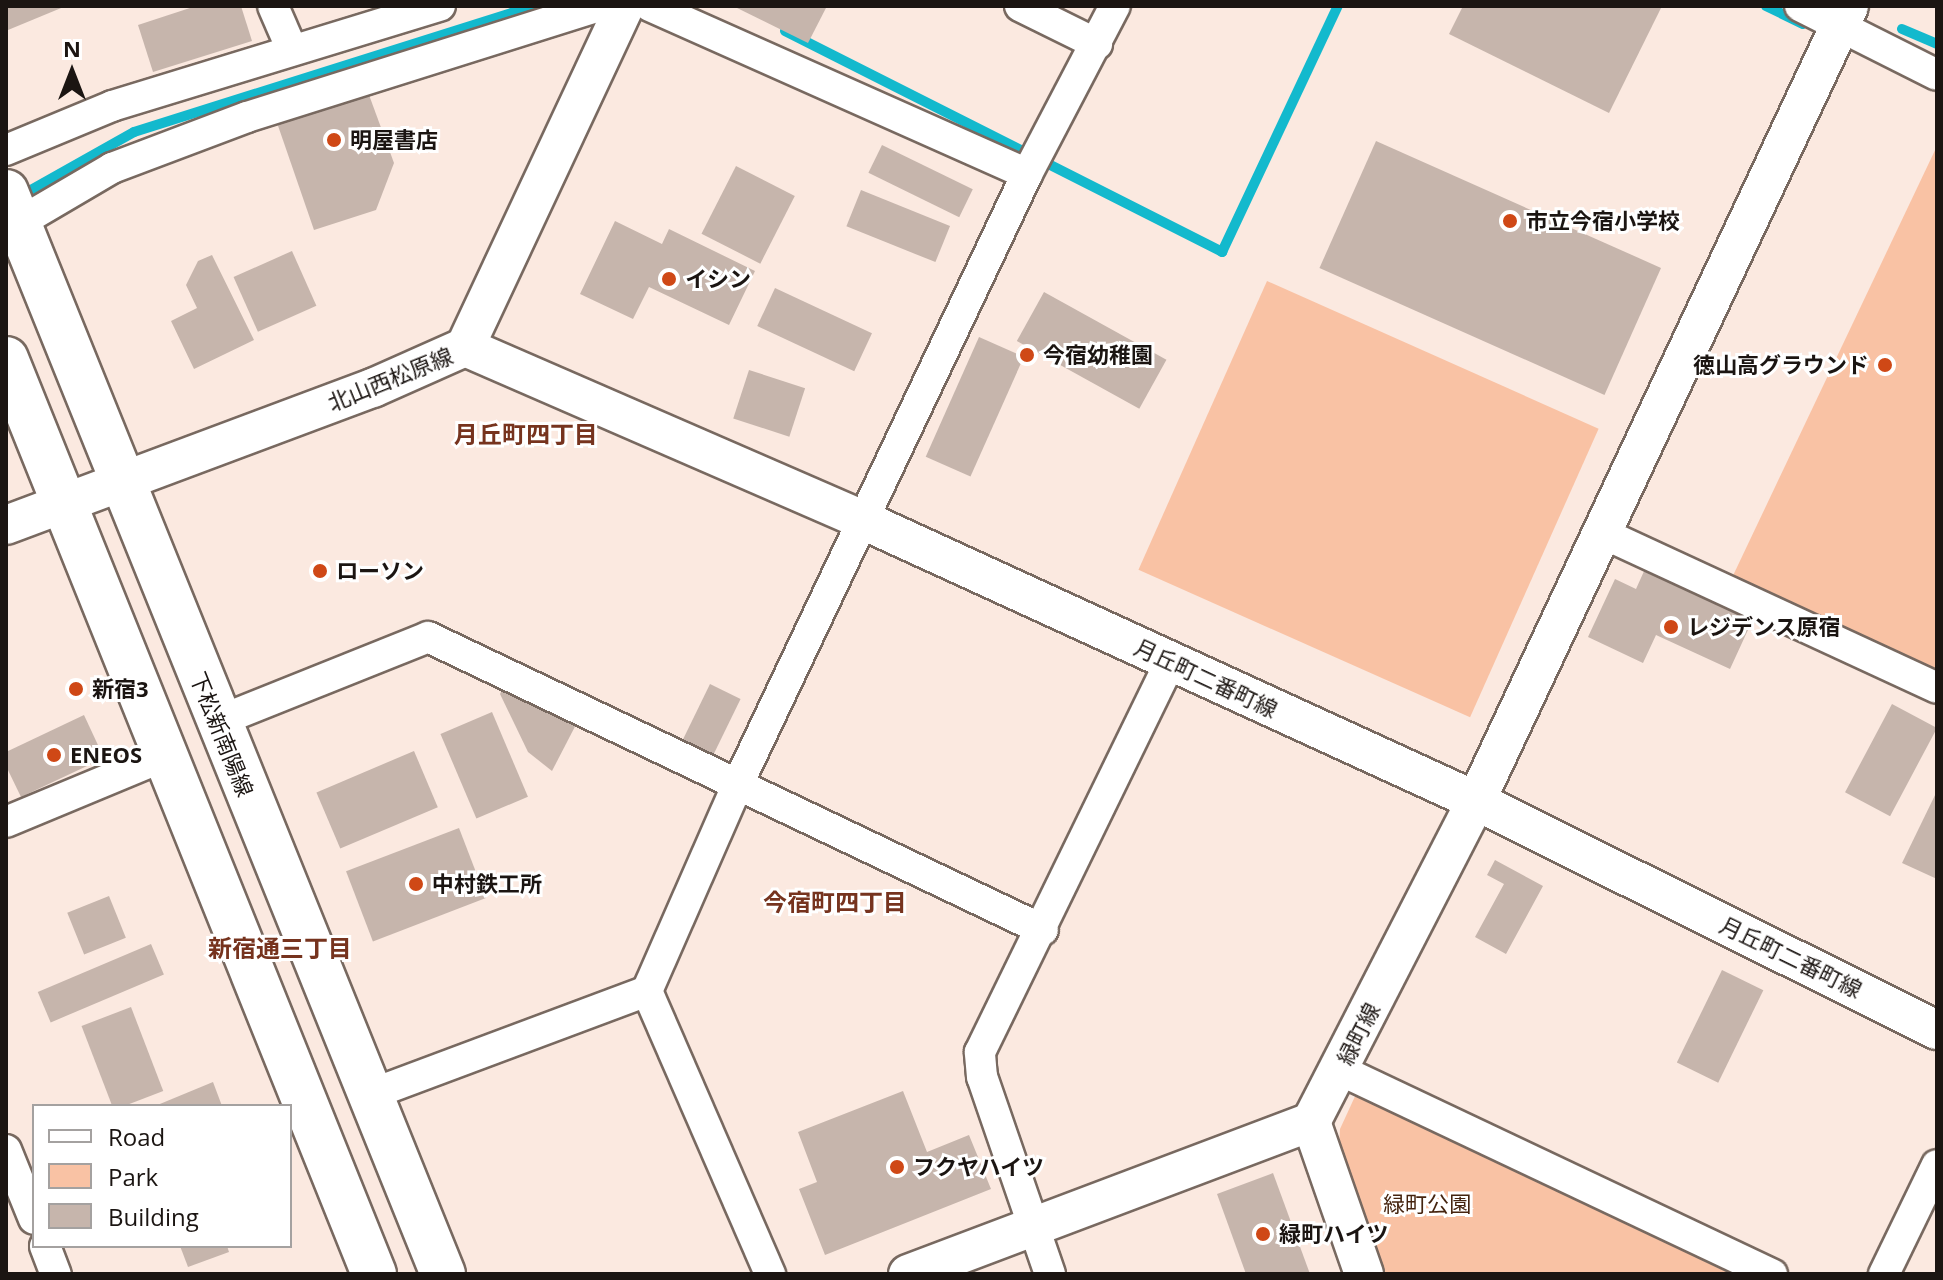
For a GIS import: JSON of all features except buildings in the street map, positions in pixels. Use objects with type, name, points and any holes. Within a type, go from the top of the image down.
[{"type":"main road","name":"下松新南陽線","points":[[13,209],[123,479],[216,722],[443,1274]]},
{"type":"main road","points":[[6,359],[66,500],[374,1274]]},
{"type":"street","points":[[273,6],[292,50]]},
{"type":"street","points":[[6,150],[112,106],[440,6]]},
{"type":"street","points":[[13,209],[234,122],[598,6]]},
{"type":"street","name":"北山西松原線","points":[[6,525],[66,500],[373,388],[465,347],[625,6]]},
{"type":"street","points":[[650,6],[1028,172]]},
{"type":"street","points":[[1020,6],[1097,44]]},
{"type":"street","points":[[369,1095],[647,991],[736,788],[1028,172],[1115,6]]},
{"type":"street","points":[[1800,6],[1844,16],[1937,75]]},
{"type":"street","name":"緑町線","points":[[1311,1122],[1476,801],[1844,16]]},
{"type":"street","name":"月丘町二番町線","points":[[465,347],[865,521],[1476,801],[1937,1030]]},
{"type":"street","points":[[1602,533],[1937,688]]},
{"type":"street","points":[[216,722],[428,637],[736,788],[1043,930]]},
{"type":"street","points":[[1050,1274],[982,1077],[980,1052],[1043,930],[1170,662]]},
{"type":"street","points":[[6,822],[167,755]]},
{"type":"street","points":[[647,991],[770,1274]]},
{"type":"street","points":[[1340,1070],[1772,1274]]},
{"type":"street","points":[[908,1274],[1033,1228],[1176,1169],[1311,1122],[1364,1274]]},
{"type":"street","points":[[6,1150],[32,1214]]},
{"type":"street","points":[[1884,1274],[1937,1165]]},
{"type":"street","points":[[46,1248],[56,1274]]},
{"type":"green space","name":"徳山高グラウンド","points":[[1937,146],[1937,683],[1729,584]]},
{"type":"green space","points":[[1267,281],[1599,429],[1470,717],[1138,570]]},
{"type":"green space","name":"緑町公園","points":[[1357,1092],[1731,1274],[1377,1274],[1338,1165],[1340,1129]]},
{"type":"waterway","points":[[20,196],[134,132],[534,6]]},
{"type":"waterway","points":[[785,31],[1222,252],[1338,6]]},
{"type":"waterway","points":[[1766,6],[1803,24]]},
{"type":"waterway","points":[[1902,29],[1937,44]]},
{"type":"place","name":"明屋書店","points":[[334,140]]},
{"type":"place","name":"市立今宿小学校","points":[[1510,221]]},
{"type":"place","name":"イシン","points":[[669,279]]},
{"type":"place","name":"今宿幼稚園","points":[[1027,355]]},
{"type":"place","name":"徳山高グラウンド","points":[[1885,365]]},
{"type":"place","name":"ローソン","points":[[320,571]]},
{"type":"place","name":"レジデンス原宿","points":[[1671,627]]},
{"type":"place","name":"新宿3","points":[[76,689]]},
{"type":"place","name":"ENEOS","points":[[54,755]]},
{"type":"place","name":"中村鉄工所","points":[[416,884]]},
{"type":"place","name":"フクヤハイツ","points":[[897,1167]]},
{"type":"place","name":"緑町ハイツ","points":[[1263,1234]]},
{"type":"district","name":"月丘町四丁目","points":[[526,434]]},
{"type":"district","name":"今宿町四丁目","points":[[835,902]]},
{"type":"district","name":"新宿通三丁目","points":[[280,948]]}]
